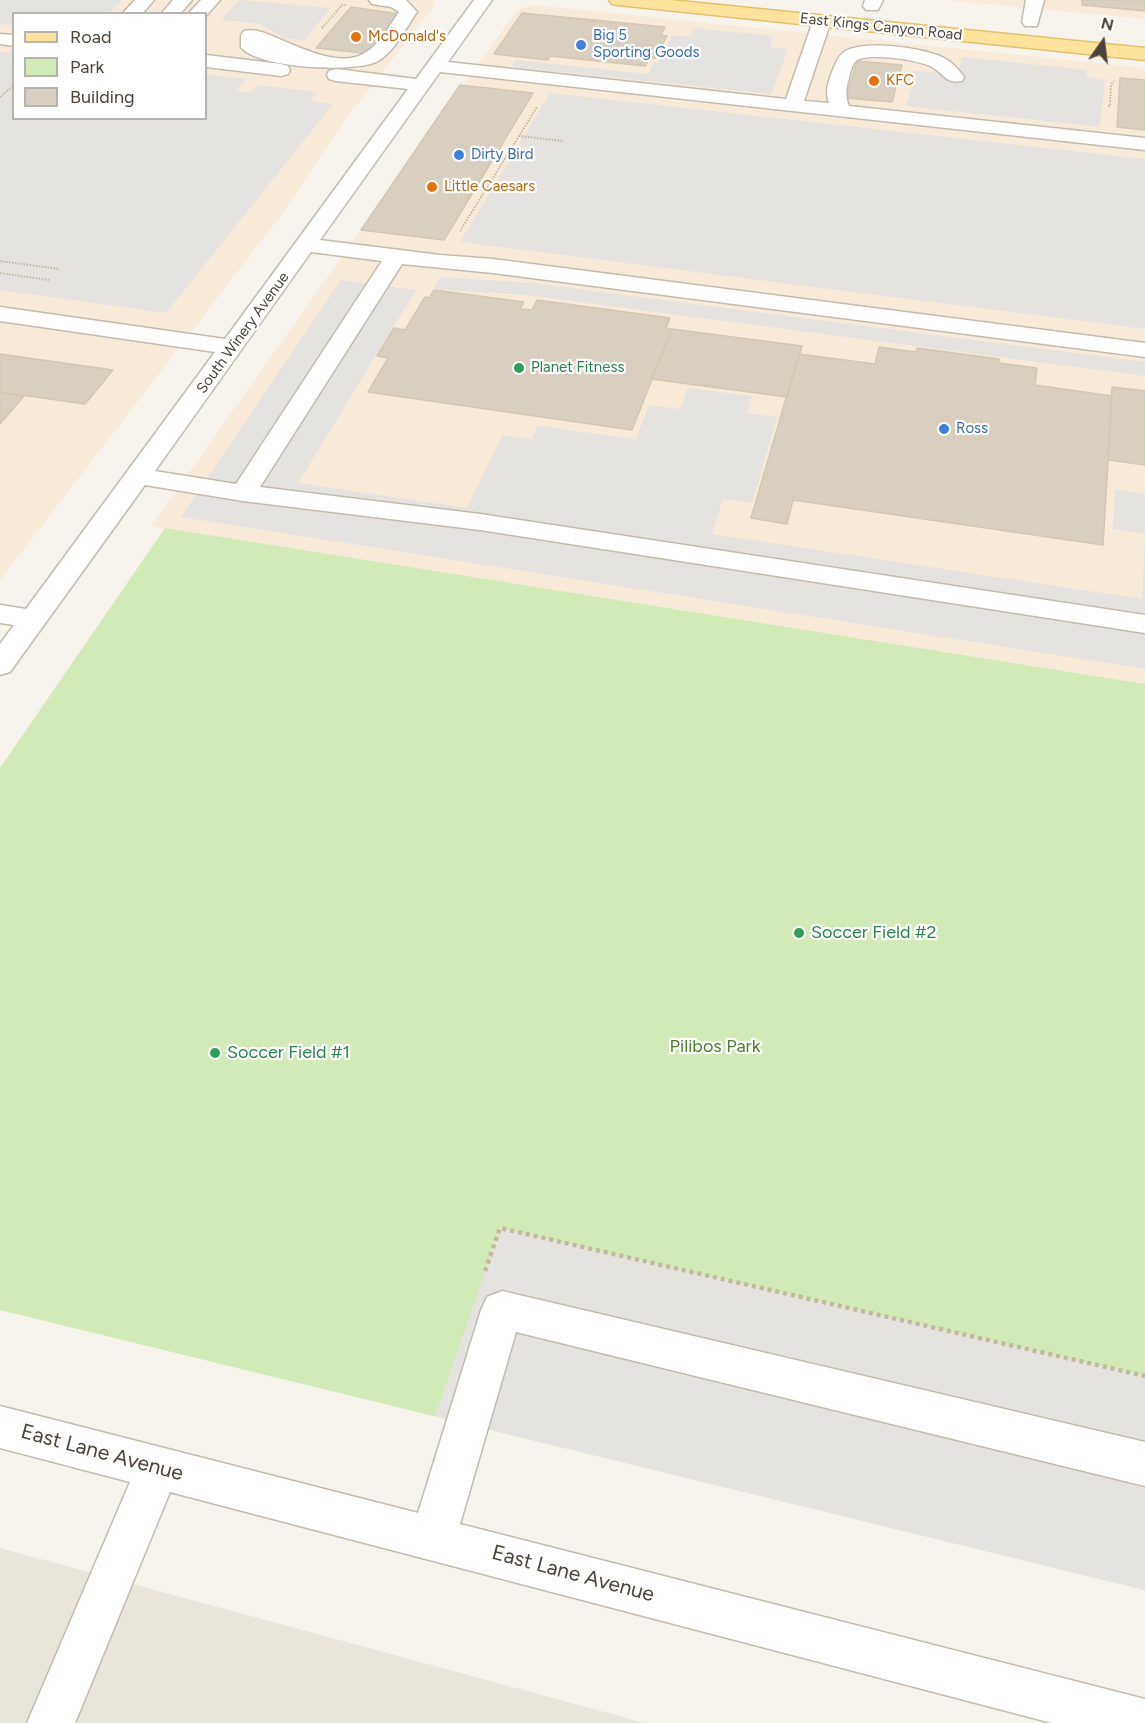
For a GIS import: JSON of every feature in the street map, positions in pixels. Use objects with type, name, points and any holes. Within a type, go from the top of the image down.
[{"type":"main road","name":"East Kings Canyon Road","points":[[618,0],[1145,54]]},
{"type":"main road","name":"East Kings Canyon Road","points":[[851,4],[873,3],[895,9]]},
{"type":"main road","points":[[1009,20],[1054,24]]},
{"type":"street","points":[[133,12],[144,0]]},
{"type":"street","points":[[172,12],[183,0]]},
{"type":"street","points":[[199,12],[211,0]]},
{"type":"street","points":[[250,35],[250,47],[261,53],[353,63],[372,57],[408,12],[405,6],[399,3],[378,0]]},
{"type":"street","name":"South Winery Avenue","points":[[0,665],[483,0]]},
{"type":"street","points":[[1031,22],[1035,0]]},
{"type":"street","points":[[793,105],[822,21]]},
{"type":"street","points":[[842,111],[835,98],[835,92],[846,62],[853,55],[877,52],[922,57],[940,63],[955,77]]},
{"type":"street","points":[[207,61],[793,105],[1145,144]]},
{"type":"street","points":[[307,245],[440,262],[493,266],[1145,350]]},
{"type":"street","points":[[243,493],[396,256]]},
{"type":"street","points":[[0,314],[232,347]]},
{"type":"street","points":[[139,476],[243,493],[491,523],[1145,624]]},
{"type":"street","points":[[0,614],[34,619]]},
{"type":"street","points":[[433,1538],[502,1310],[1145,1464]]},
{"type":"street","name":"East Lane Avenue","points":[[0,1427],[1145,1723]]},
{"type":"street","points":[[51,1723],[158,1468]]},
{"type":"path","points":[[0,97],[12,87]]},
{"type":"path","points":[[440,262],[542,99]]},
{"type":"path","points":[[519,136],[563,141]]},
{"type":"path","points":[[0,261],[59,269]]},
{"type":"path","points":[[0,273],[49,280]]},
{"type":"path","points":[[485,1273],[500,1228],[1145,1376]]},
{"type":"shaded area","points":[[0,0],[435,0],[433,7],[345,120],[282,214],[0,580]]},
{"type":"shaded area","points":[[0,0],[122,0],[109,12],[12,12],[12,26],[0,24]]},
{"type":"shaded area","points":[[239,0],[330,8],[305,40],[284,38],[261,24],[221,20]]},
{"type":"shaded area","points":[[947,0],[1145,0],[1145,19],[1070,12]]},
{"type":"shaded area","points":[[534,5],[1145,68],[1145,684],[151,526],[517,10]]},
{"type":"shaded area","points":[[694,28],[773,36],[770,47],[788,49],[771,94],[512,67],[516,60],[648,74],[654,62],[658,63],[672,35],[690,37]]},
{"type":"shaded area","points":[[0,52],[12,53],[12,120],[207,120],[207,74],[246,79],[236,91],[251,93],[258,85],[318,92],[311,101],[333,104],[166,313],[0,290]]},
{"type":"shaded area","points":[[962,57],[1087,70],[1086,77],[1105,80],[1100,127],[906,106],[913,83],[909,82],[912,71],[930,72],[960,67]]},
{"type":"shaded area","points":[[550,93],[1145,159],[1145,329],[460,242]]},
{"type":"shaded area","points":[[441,277],[531,283],[1145,362],[1145,376],[525,295],[434,289]]},
{"type":"shaded area","points":[[341,280],[416,290],[298,483],[467,508],[503,435],[532,439],[538,426],[636,439],[649,405],[680,409],[688,388],[752,396],[747,413],[777,417],[752,503],[723,499],[712,534],[1142,599],[1145,534],[1145,669],[181,517]]},
{"type":"shaded area","points":[[1115,490],[1145,494],[1145,534],[1113,529]]},
{"type":"shaded area","points":[[500,1228],[1145,1376],[1145,1590],[435,1416]]},
{"type":"shaded area","points":[[0,1548],[645,1723],[0,1723]]},
{"type":"green space","name":"Pilibos Park","points":[[165,528],[1145,684],[1145,1590],[0,1310],[0,768]]},
{"type":"building","points":[[1082,0],[1145,0],[1145,11],[1082,5]]},
{"type":"building","name":"McDonald's","points":[[351,7],[399,14],[389,25],[394,26],[372,54],[316,48]]},
{"type":"building","name":"Big 5 Sporting Goods","points":[[522,13],[665,27],[661,35],[667,36],[655,58],[650,58],[645,66],[550,56],[548,60],[494,54]]},
{"type":"building","name":"KFC","points":[[857,61],[902,65],[892,102],[846,98]]},
{"type":"building","points":[[1120,78],[1145,80],[1145,130],[1117,127]]},
{"type":"building","points":[[460,85],[533,93],[444,240],[361,230]]},
{"type":"building","name":"Planet Fitness","points":[[434,290],[524,302],[520,309],[532,310],[537,300],[670,318],[666,328],[672,329],[632,430],[368,392],[388,358],[377,356],[394,328],[405,330],[425,297],[429,298]]},
{"type":"building","points":[[672,329],[802,346],[787,397],[651,379]]},
{"type":"building","name":"Ross","points":[[879,347],[916,352],[917,348],[999,359],[999,363],[1037,368],[1035,385],[1112,396],[1103,545],[793,500],[787,524],[751,518],[799,354],[875,364]]},
{"type":"building","points":[[0,354],[113,370],[85,404],[0,392]]},
{"type":"building","points":[[1112,387],[1145,391],[1145,465],[1108,460]]},
{"type":"building","points":[[0,392],[24,396],[0,424]]},
{"type":"place","name":"McDonald's","points":[[356,37]]},
{"type":"place","name":"Big 5 Sporting Goods","points":[[581,45]]},
{"type":"place","name":"KFC","points":[[874,81]]},
{"type":"place","name":"Dirty Bird","points":[[459,155]]},
{"type":"place","name":"Little Caesars","points":[[432,187]]},
{"type":"place","name":"Planet Fitness","points":[[519,368]]},
{"type":"place","name":"Ross","points":[[944,429]]},
{"type":"place","name":"Soccer Field #2","points":[[799,933]]},
{"type":"place","name":"Soccer Field #1","points":[[215,1053]]}]
